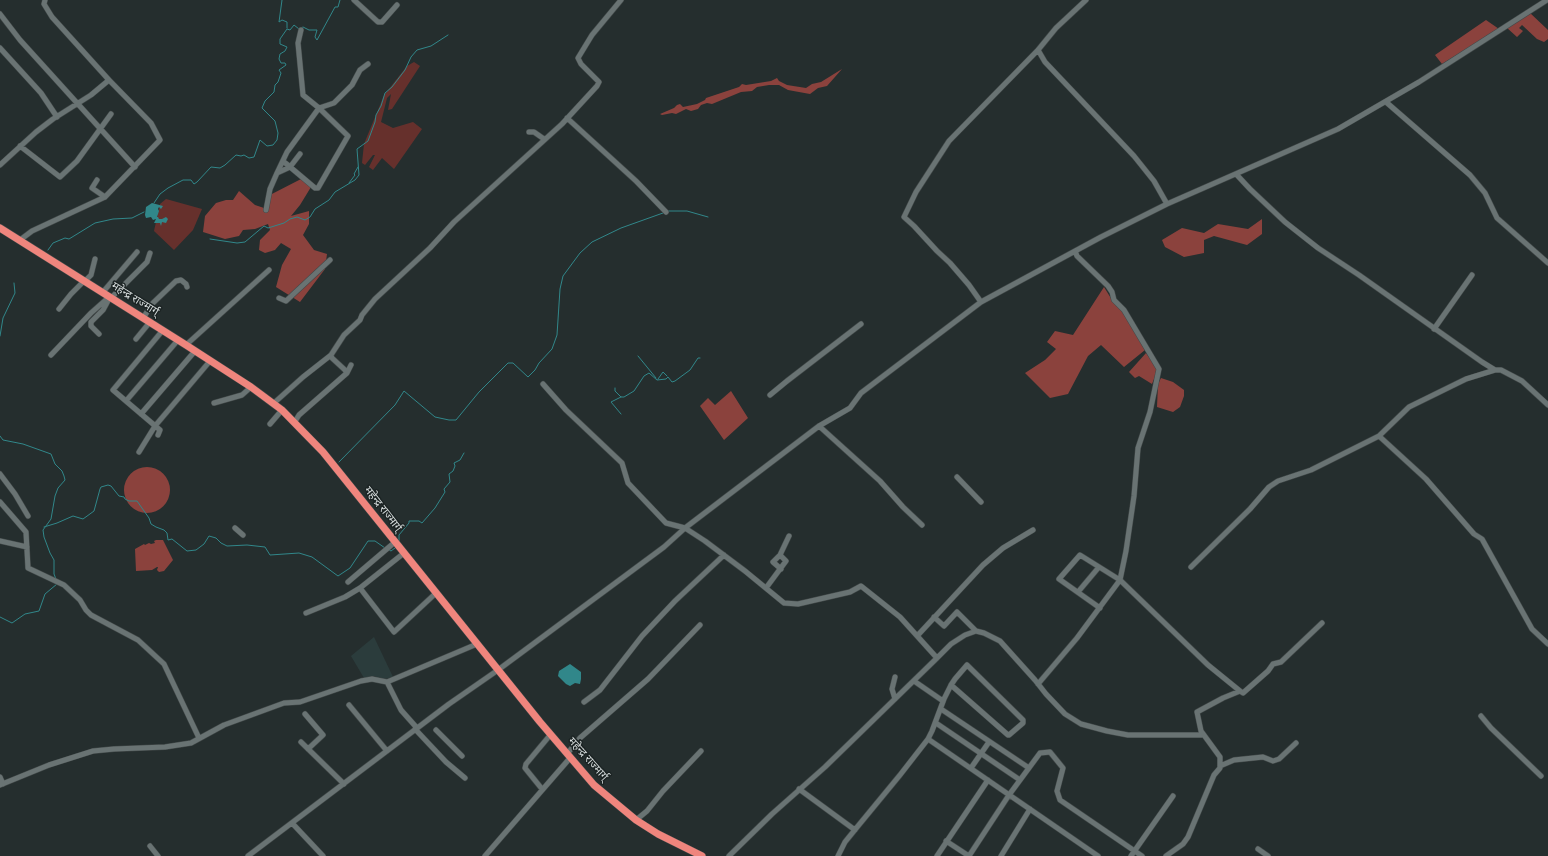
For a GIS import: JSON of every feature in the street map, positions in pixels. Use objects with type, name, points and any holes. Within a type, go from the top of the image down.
[{"type":"highway","name":"महेन्द्र राज्मार्ग्","points":[[2,231],[20,240],[163,330],[251,387],[282,410],[322,452],[498,670],[594,785],[636,820],[693,854],[702,856]]},
{"type":"street","points":[[20,240],[32,231],[105,197],[160,140],[151,123],[109,80],[52,17],[44,4],[45,0]]},
{"type":"street","points":[[354,0],[378,22],[382,22],[397,5]]},
{"type":"street","points":[[274,403],[303,377],[331,355],[344,335],[360,320],[362,315],[375,299],[430,248],[454,222],[567,118],[597,86],[599,82],[581,64],[578,58],[592,35],[621,0]]},
{"type":"street","points":[[981,302],[954,268],[904,217],[916,192],[949,141],[1038,50],[1056,28],[1086,0]]},
{"type":"street","points":[[248,856],[416,729],[658,552],[685,528],[819,426],[850,408],[861,393],[981,302],[1075,251],[1167,204],[1338,129],[1419,82],[1547,0]]},
{"type":"street","points":[[0,14],[20,40],[135,167]]},
{"type":"street","points":[[283,161],[315,188],[318,188],[348,136],[346,132],[303,95],[298,43],[301,30]]},
{"type":"street","points":[[0,48],[41,93],[57,117]]},
{"type":"street","points":[[1038,50],[1045,62],[1134,156],[1154,181],[1167,204]]},
{"type":"street","points":[[266,210],[270,189],[287,152],[319,108],[334,103],[352,85],[360,70],[368,64]]},
{"type":"street","points":[[0,165],[36,132],[91,95],[109,80]]},
{"type":"street","points":[[1386,102],[1470,175],[1483,189],[1497,218],[1548,263]]},
{"type":"street","points":[[20,146],[60,177],[77,161],[111,114]]},
{"type":"street","points":[[567,118],[636,181],[666,212]]},
{"type":"street","points":[[529,132],[534,132],[544,139]]},
{"type":"street","points":[[278,173],[290,167],[300,154]]},
{"type":"street","points":[[1236,174],[1285,222],[1318,248],[1495,370]]},
{"type":"street","points":[[98,180],[92,188],[105,197]]},
{"type":"street","points":[[1038,684],[1077,638],[1120,580],[1134,496],[1138,448],[1150,412],[1159,369],[1124,310],[1114,300],[1112,292],[1108,286],[1077,256],[1075,251]]},
{"type":"street","points":[[99,334],[91,326],[91,322],[106,307],[108,296],[137,252]]},
{"type":"street","points":[[51,355],[108,296],[147,262],[150,253]]},
{"type":"street","points":[[59,309],[71,294],[91,275],[96,259]]},
{"type":"street","points":[[279,298],[286,301],[330,260]]},
{"type":"street","points":[[186,345],[269,270]]},
{"type":"street","points":[[1434,329],[1472,275]]},
{"type":"street","points":[[143,318],[153,303],[176,281],[181,280],[187,287]]},
{"type":"street","points":[[136,340],[150,322]]},
{"type":"street","points":[[770,395],[861,324]]},
{"type":"street","points":[[158,435],[160,430],[113,390],[163,330]]},
{"type":"street","points":[[126,401],[178,340]]},
{"type":"street","points":[[140,414],[195,351]]},
{"type":"street","points":[[331,355],[332,358],[346,370],[346,373]]},
{"type":"street","points":[[139,452],[155,426],[210,361]]},
{"type":"street","points":[[294,423],[299,415],[346,373],[351,364]]},
{"type":"street","points":[[1191,567],[1247,512],[1269,488],[1278,481],[1311,470],[1379,436],[1409,407],[1466,379],[1495,370],[1501,370],[1522,381],[1548,405]]},
{"type":"street","points":[[543,384],[566,410],[622,463],[628,483],[666,523],[685,528],[724,555],[784,603],[798,604],[850,592],[861,586],[900,617],[918,635],[937,658]]},
{"type":"street","points":[[214,403],[242,395],[251,387]]},
{"type":"street","points":[[270,424],[282,410]]},
{"type":"street","points":[[819,426],[880,481],[898,502],[922,525]]},
{"type":"street","points":[[1379,436],[1426,479],[1474,534],[1482,540],[1532,629],[1548,644]]},
{"type":"street","points":[[0,474],[16,494],[28,516]]},
{"type":"street","points":[[957,477],[981,502]]},
{"type":"street","points":[[0,502],[26,532],[28,568],[58,582],[73,593],[91,615],[138,640],[164,664],[199,738]]},
{"type":"street","points":[[235,528],[243,535]]},
{"type":"street","points":[[918,635],[983,565],[1003,548],[1033,530]]},
{"type":"street","points":[[781,569],[773,562],[780,555],[789,536]]},
{"type":"street","points":[[0,541],[27,547]]},
{"type":"street","points":[[348,582],[395,542]]},
{"type":"street","points":[[306,613],[345,597],[360,588],[404,553]]},
{"type":"street","points":[[584,702],[600,690],[642,636],[675,601],[724,555]]},
{"type":"street","points":[[766,588],[786,561],[780,555]]},
{"type":"street","points":[[1100,608],[1059,579],[1080,555],[1120,580],[1208,665],[1240,691]]},
{"type":"street","points":[[1078,592],[1099,567]]},
{"type":"street","points":[[360,588],[394,632],[436,593]]},
{"type":"street","points":[[934,617],[944,626],[957,612],[976,631],[1000,641],[1065,714],[1082,724],[1106,731],[1128,734],[1203,735]]},
{"type":"street","points":[[1166,856],[1183,844],[1188,837],[1214,775],[1220,768],[1220,757],[1200,730],[1197,712],[1223,698],[1240,691],[1243,693],[1268,671],[1273,664],[1281,662],[1322,624]]},
{"type":"street","points":[[486,856],[569,756],[580,738],[648,679],[700,625]]},
{"type":"street","points":[[729,856],[772,814],[825,767],[951,644],[965,635],[976,631]]},
{"type":"street","points":[[0,777],[1,784],[49,765],[93,751],[165,747],[192,743],[224,725],[284,703],[300,702],[322,696],[332,690],[361,681],[372,679],[387,682],[477,644]]},
{"type":"street","points":[[838,856],[855,830],[928,739],[951,685],[967,664],[1023,720],[1023,723],[1008,735],[951,685]]},
{"type":"street","points":[[895,677],[892,689],[895,699]]},
{"type":"street","points":[[914,681],[943,701]]},
{"type":"street","points":[[387,682],[401,710],[416,729],[446,762],[465,778]]},
{"type":"street","points":[[349,705],[387,751]]},
{"type":"street","points":[[941,709],[1029,768]]},
{"type":"street","points":[[304,714],[323,736],[308,749]]},
{"type":"street","points":[[1481,716],[1491,728],[1541,776]]},
{"type":"street","points":[[936,723],[1020,780]]},
{"type":"street","points":[[436,730],[462,756]]},
{"type":"street","points":[[542,789],[525,768],[526,764],[551,734]]},
{"type":"street","points":[[928,739],[1098,856]]},
{"type":"street","points":[[301,742],[344,784]]},
{"type":"street","points":[[971,768],[989,742]]},
{"type":"street","points":[[1220,766],[1234,760],[1262,758],[1274,761],[1279,759],[1296,743]]},
{"type":"street","points":[[636,820],[647,811],[663,791],[701,750]]},
{"type":"street","points":[[946,841],[969,856],[1009,795],[1040,752],[1050,752],[1064,768],[1057,791],[1060,800],[1133,854],[1142,856]]},
{"type":"street","points":[[937,856],[988,780]]},
{"type":"street","points":[[799,789],[855,830]]},
{"type":"street","points":[[1133,854],[1173,796]]},
{"type":"street","points":[[1001,856],[1030,809]]},
{"type":"street","points":[[292,823],[323,856]]},
{"type":"street","points":[[150,846],[158,856]]},
{"type":"street","points":[[1258,849],[1268,856]]},
{"type":"shaded area","points":[[1529,12],[1548,30],[1548,39],[1544,42],[1537,39],[1522,25],[1519,28],[1523,31],[1517,37],[1506,27]]},
{"type":"shaded area","points":[[1486,20],[1499,29],[1442,64],[1435,55]]},
{"type":"shaded area","points":[[414,62],[420,66],[392,109],[388,110],[391,94],[387,98],[381,122],[393,128],[413,122],[422,129],[394,169],[382,158],[373,170],[369,167],[375,155],[373,155],[365,165],[362,163],[364,144],[385,93],[407,66]]},
{"type":"shaded area","points":[[842,69],[827,86],[818,88],[810,94],[788,90],[779,85],[769,85],[757,87],[752,91],[741,92],[712,104],[707,103],[701,105],[698,109],[691,111],[686,109],[676,114],[660,114],[680,104],[683,107],[697,104],[706,98],[739,87],[742,84],[746,85],[771,81],[777,78],[779,81],[787,85],[806,88],[812,84],[821,82]]},
{"type":"shaded area","points":[[303,178],[311,187],[291,216],[309,211],[309,224],[303,235],[314,250],[327,254],[325,269],[300,302],[276,287],[282,265],[291,249],[281,243],[275,250],[265,253],[259,250],[260,240],[270,230],[268,224],[255,229],[243,230],[239,236],[225,239],[203,232],[205,216],[216,203],[226,200],[233,200],[239,191],[255,205],[264,208],[266,197]]},
{"type":"shaded area","points":[[166,199],[202,209],[193,230],[174,250],[154,231],[160,204]]},
{"type":"shaded area","points":[[1262,219],[1262,234],[1247,245],[1214,236],[1204,240],[1204,253],[1184,257],[1165,247],[1162,240],[1182,228],[1204,233],[1218,224],[1248,229]]},
{"type":"shaded area","points":[[1104,287],[1112,300],[1123,311],[1145,350],[1124,367],[1101,345],[1088,356],[1068,394],[1050,398],[1025,373],[1045,360],[1056,349],[1047,342],[1055,331],[1073,335]]},
{"type":"shaded area","points":[[1146,353],[1158,369],[1152,384],[1139,376],[1135,378],[1129,372]]},
{"type":"shaded area","points":[[1161,378],[1173,382],[1184,390],[1184,396],[1180,407],[1173,412],[1157,407],[1158,384]]},
{"type":"shaded area","points":[[731,391],[748,418],[724,440],[700,406],[708,398],[715,405]]},
{"type":"shaded area","points":[[142,467],[152,467],[160,471],[166,477],[170,485],[170,495],[166,503],[160,509],[152,513],[142,513],[134,509],[128,503],[124,495],[124,485],[128,477],[134,471]]},
{"type":"shaded area","points":[[163,540],[173,560],[164,571],[159,572],[157,567],[152,570],[136,571],[135,549],[144,544],[155,543],[154,541]]},
{"type":"shaded area","points":[[374,637],[393,677],[385,679],[374,676],[364,678],[351,656]]},
{"type":"water","points":[[152,203],[163,206],[161,209],[159,207],[157,217],[162,219],[166,217],[168,219],[166,223],[162,222],[161,226],[160,223],[154,223],[156,219],[153,220],[151,217],[146,218],[146,207]]},
{"type":"water","points":[[570,664],[581,672],[580,684],[575,683],[570,686],[558,676],[559,671]]},
{"type":"waterway","points":[[282,0],[279,22],[282,20],[287,22],[287,28]]},
{"type":"waterway","points":[[154,203],[160,194],[168,188],[183,180],[191,180],[194,184],[211,167],[220,168],[236,155],[244,155],[249,158],[254,157],[260,140],[267,146],[273,145],[277,140],[278,133],[275,121],[262,108],[265,101],[274,92],[275,85],[278,82],[281,73],[279,70],[286,65],[285,63],[281,63],[279,59],[280,54],[285,51],[287,47],[280,44],[280,39],[287,29],[290,30],[294,25],[299,29],[303,27],[309,30],[317,30],[315,37],[317,40],[335,7],[338,7],[340,0]]},
{"type":"waterway","points":[[210,239],[237,243],[245,242],[264,226],[268,228],[297,217],[305,220],[310,217],[315,209],[329,200],[335,192],[355,180],[359,175],[357,149],[368,141],[385,93],[392,87],[405,70],[411,57],[417,50],[431,46],[448,35]]},
{"type":"waterway","points":[[349,183],[355,175],[354,174],[358,167]]},
{"type":"waterway","points":[[668,211],[687,211],[708,217]]},
{"type":"waterway","points":[[48,250],[53,243],[65,238],[69,239],[95,223],[113,219],[132,218],[144,212]]},
{"type":"waterway","points":[[339,462],[395,405],[404,391],[435,417],[456,420],[479,392],[508,363],[513,363],[528,377],[552,349],[557,335],[560,289],[563,276],[580,253],[592,242],[621,228],[663,213]]},
{"type":"waterway","points":[[0,336],[3,318],[15,293],[14,283]]},
{"type":"waterway","points":[[638,356],[656,378]]},
{"type":"waterway","points":[[615,388],[615,391],[621,397],[624,397],[634,391],[644,376],[649,373],[657,380],[666,379],[668,377],[672,382],[675,381],[690,370],[698,358],[700,358]]},
{"type":"waterway","points":[[658,379],[663,372],[667,376]]},
{"type":"waterway","points":[[621,397],[611,402],[621,414]]},
{"type":"waterway","points":[[0,436],[3,440],[23,444],[51,454],[55,464],[62,471],[64,476],[65,480],[58,488],[55,496],[51,519],[43,530],[44,537],[54,560],[54,574],[56,579]]},
{"type":"waterway","points":[[399,541],[399,535],[409,521],[419,521],[422,523],[435,508],[445,492],[444,489],[450,482],[449,474],[453,471],[455,466],[454,463],[460,460],[464,453]]},
{"type":"waterway","points":[[44,527],[73,516],[83,519],[94,511],[101,487],[108,485],[111,486],[119,496],[124,497],[129,501],[137,501],[149,518],[151,524],[164,530],[167,533],[168,540],[172,539],[187,551],[196,550],[204,544],[209,536],[216,538],[227,546],[247,545],[265,547],[270,555],[299,553],[312,557],[338,576],[350,568],[368,541],[375,541],[385,548]]},
{"type":"waterway","points":[[389,550],[391,551],[395,548]]},
{"type":"waterway","points":[[0,617],[12,623],[25,614],[39,611],[45,594],[57,584]]}]
